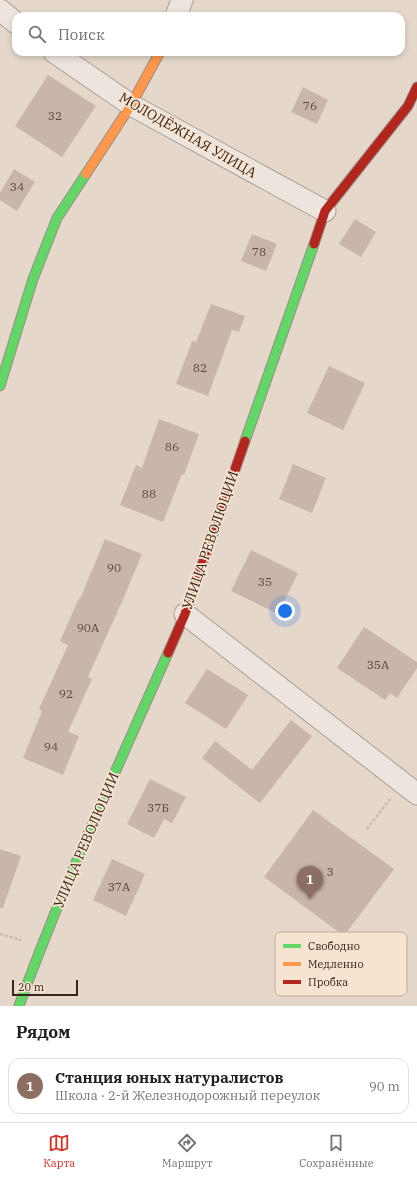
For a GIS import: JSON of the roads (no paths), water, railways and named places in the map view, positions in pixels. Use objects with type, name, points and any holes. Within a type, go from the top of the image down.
[{"type":"street","points":[[178,12],[182,0]]},
{"type":"street","points":[[0,10],[12,19]]},
{"type":"street","name":"МОЛОДЁЖНАЯ УЛИЦА","points":[[60,56],[131,105],[324,211]]},
{"type":"street","points":[[0,386],[33,279],[57,218],[131,105],[158,56]]},
{"type":"street","name":"УЛИЦА РЕВОЛЮЦИИ","points":[[19,1006],[41,946],[74,866],[185,614],[324,211],[414,102]]},
{"type":"street","points":[[185,614],[410,788]]},
{"type":"place","name":"Станция юных натуралистов","points":[[310,899]]}]
